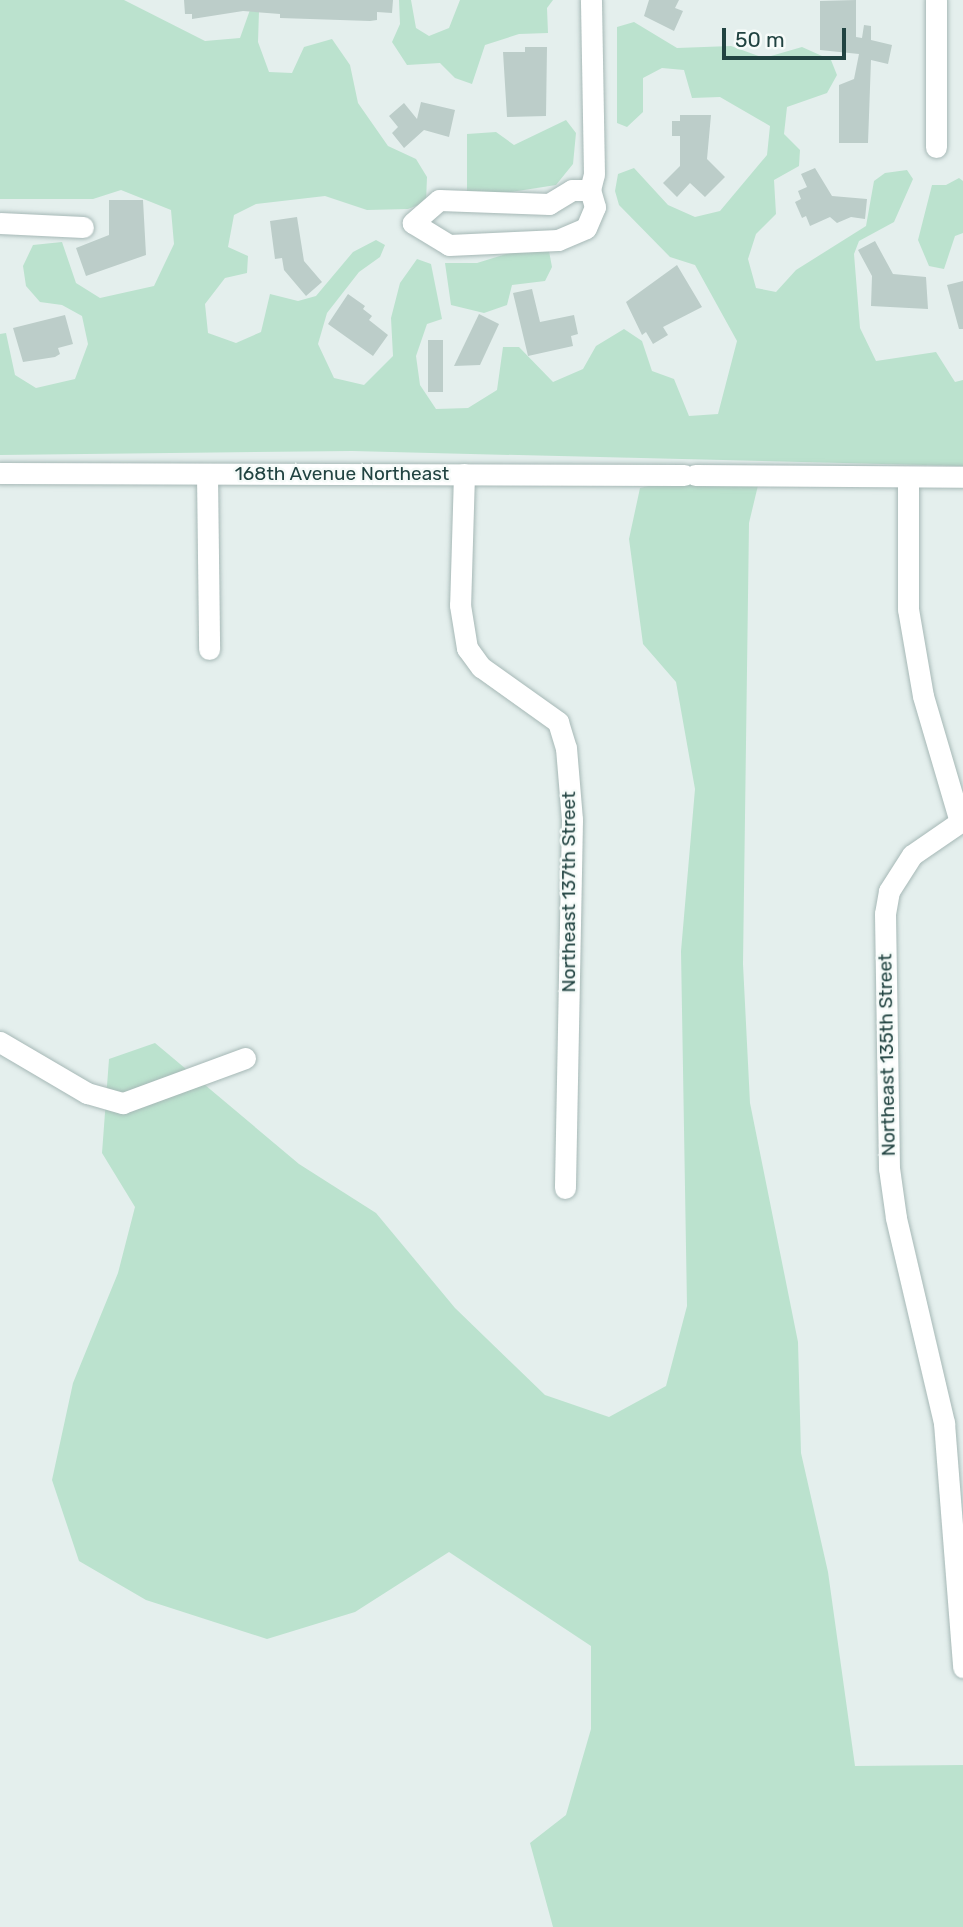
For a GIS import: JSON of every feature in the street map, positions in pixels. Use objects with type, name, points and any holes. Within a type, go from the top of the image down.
[{"type":"street","points":[[590,190],[572,190],[549,204],[439,200],[413,223],[449,245],[558,240],[586,228],[595,207],[590,190],[594,174],[592,0]]},
{"type":"street","points":[[936,0],[936,147]]},
{"type":"street","points":[[0,223],[83,227]]},
{"type":"street","name":"168th Avenue Northeast","points":[[0,473],[963,477]]},
{"type":"street","points":[[207,474],[209,649]]},
{"type":"street","name":"Northeast 137th Street","points":[[464,474],[460,605],[467,648],[481,667],[558,722],[566,748],[572,820],[565,1188]]},
{"type":"street","name":"Northeast 135th Street","points":[[908,477],[908,609],[923,696],[962,824],[912,855],[897,872],[885,914],[889,1168],[896,1219],[944,1423],[963,1667]]},
{"type":"street","points":[[0,1042],[87,1093],[123,1103],[245,1058]]},
{"type":"green space","points":[[0,0],[124,0],[205,41],[240,38],[251,7],[259,11],[258,42],[269,72],[292,73],[304,47],[332,39],[350,65],[358,103],[388,146],[416,159],[427,177],[426,202],[408,209],[367,210],[325,196],[256,204],[234,215],[228,247],[248,256],[247,273],[225,278],[205,304],[208,333],[236,343],[261,332],[270,294],[298,301],[316,296],[353,252],[376,240],[385,245],[380,257],[359,272],[327,313],[318,344],[334,378],[364,385],[393,356],[391,318],[400,283],[417,259],[431,264],[442,319],[427,324],[416,356],[420,385],[436,409],[468,408],[497,390],[503,347],[519,347],[553,382],[583,369],[596,346],[624,329],[642,341],[652,371],[674,379],[689,416],[718,414],[737,341],[695,265],[670,257],[619,205],[615,191],[618,174],[634,168],[668,205],[695,217],[720,211],[767,155],[770,126],[720,97],[692,98],[684,70],[662,68],[643,78],[643,112],[627,127],[617,123],[617,27],[634,22],[677,48],[731,46],[764,58],[802,47],[831,60],[837,75],[827,93],[787,107],[784,134],[800,150],[799,166],[774,180],[776,214],[756,234],[748,259],[756,288],[776,292],[796,270],[866,226],[874,181],[885,173],[907,170],[913,179],[894,222],[859,241],[854,254],[860,328],[876,361],[936,352],[955,382],[963,380],[963,466],[352,451],[0,455],[0,334],[6,333],[15,375],[36,388],[75,379],[88,344],[82,316],[62,305],[40,302],[26,286],[23,266],[33,245],[62,242],[76,283],[100,298],[154,286],[174,244],[171,210],[121,190],[93,199],[0,199]]},
{"type":"green space","points":[[399,0],[411,0],[416,28],[429,36],[449,28],[460,0],[553,0],[547,8],[548,33],[519,34],[485,45],[472,84],[455,78],[440,63],[407,65],[392,42],[400,24]]},
{"type":"green space","points":[[566,120],[576,133],[573,164],[556,185],[491,195],[467,191],[467,134],[496,132],[514,145]]},
{"type":"green space","points":[[959,178],[963,181],[963,233],[955,236],[944,269],[929,266],[918,240],[932,185],[946,185]]},
{"type":"green space","points":[[516,251],[549,251],[552,267],[545,281],[512,285],[507,305],[484,313],[451,305],[445,263],[477,263]]},
{"type":"green space","points":[[695,475],[760,477],[749,523],[743,964],[750,1103],[798,1342],[801,1453],[828,1572],[855,1766],[963,1765],[963,1927],[553,1927],[530,1843],[566,1815],[591,1729],[591,1646],[449,1552],[355,1612],[267,1639],[146,1600],[79,1561],[52,1480],[73,1383],[118,1273],[135,1207],[102,1153],[109,1059],[155,1043],[299,1164],[376,1213],[455,1308],[545,1395],[609,1417],[666,1386],[687,1306],[681,951],[695,789],[676,682],[643,644],[629,539],[640,488]]},
{"type":"building","points":[[184,0],[393,0],[392,13],[377,12],[377,20],[370,21],[280,18],[280,14],[243,11],[192,19],[192,14],[185,14]]},
{"type":"building","points":[[649,0],[679,0],[675,8],[683,11],[674,31],[644,16]]},
{"type":"building","points":[[856,0],[856,37],[862,38],[864,25],[871,26],[871,40],[892,45],[888,64],[871,60],[868,143],[839,143],[839,85],[854,79],[859,54],[820,50],[820,1]]},
{"type":"building","points":[[525,47],[547,47],[546,116],[507,117],[503,52],[525,52]]},
{"type":"building","points":[[421,102],[455,110],[449,137],[424,130],[404,148],[392,133],[398,127],[389,116],[404,103],[417,119]]},
{"type":"building","points":[[680,115],[711,115],[707,159],[725,177],[705,197],[690,183],[677,197],[663,183],[680,166],[680,136],[672,136],[672,121],[680,121]]},
{"type":"building","points":[[815,168],[832,196],[867,199],[865,219],[851,217],[837,223],[830,217],[810,226],[806,216],[802,218],[795,202],[801,199],[798,191],[807,187],[801,174]]},
{"type":"building","points":[[109,200],[143,200],[146,255],[86,276],[76,248],[109,235]]},
{"type":"building","points":[[297,217],[304,261],[322,282],[306,296],[284,270],[282,258],[275,259],[270,221]]},
{"type":"building","points":[[875,241],[893,274],[926,277],[928,309],[871,306],[872,276],[858,250]]},
{"type":"building","points":[[677,265],[702,307],[663,327],[668,335],[653,344],[646,332],[642,335],[626,302]]},
{"type":"building","points":[[963,281],[963,329],[959,329],[947,285]]},
{"type":"building","points":[[532,289],[540,322],[574,315],[578,334],[571,336],[573,346],[528,356],[513,293]]},
{"type":"building","points":[[348,294],[365,306],[363,309],[372,316],[369,320],[388,335],[373,356],[328,324]]},
{"type":"building","points":[[479,314],[499,324],[480,365],[454,366]]},
{"type":"building","points":[[65,315],[73,344],[58,348],[60,354],[55,357],[23,362],[13,328]]},
{"type":"building","points":[[428,340],[443,340],[443,392],[428,392]]}]
